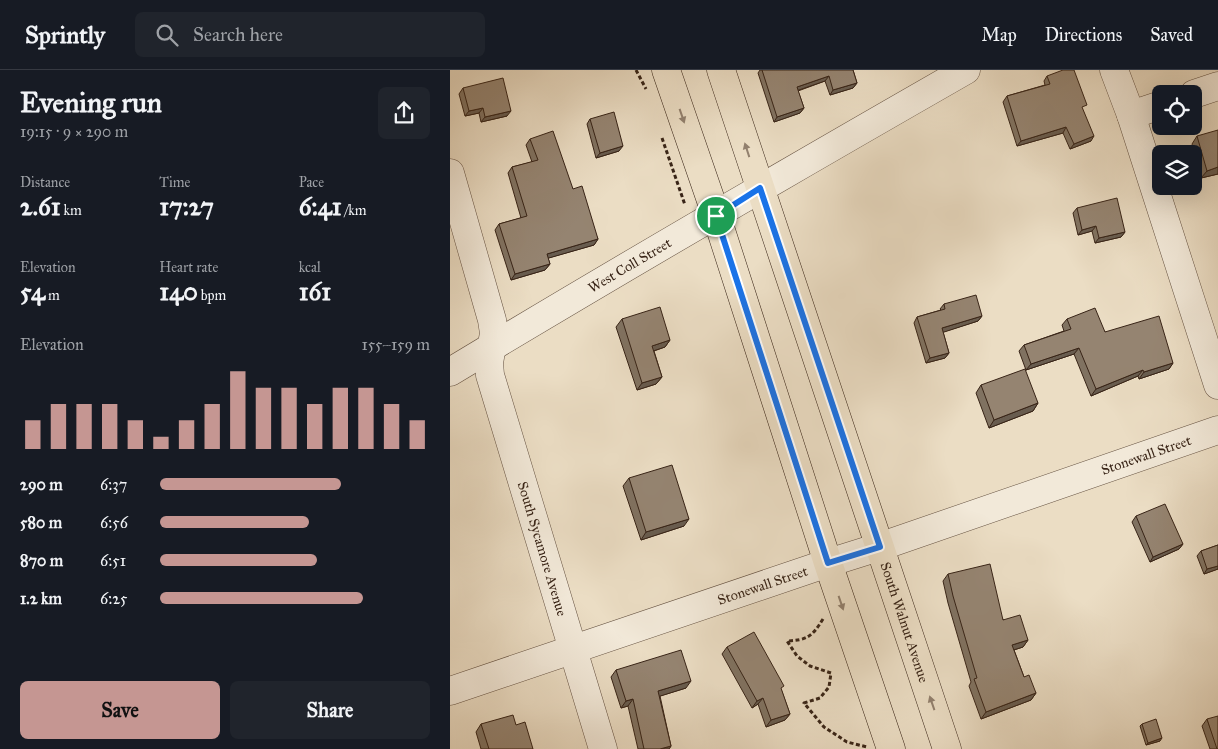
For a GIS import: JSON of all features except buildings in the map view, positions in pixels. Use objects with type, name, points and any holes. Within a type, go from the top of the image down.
[{"type":"main road","points":[[666,70],[704,222],[828,563],[879,748]]},
{"type":"main road","name":"South Walnut Avenue","points":[[721,70],[947,749]]},
{"type":"street","name":"West Coll Street","points":[[450,372],[760,188],[966,70]]},
{"type":"street","points":[[1114,70],[1131,115],[1218,385]]},
{"type":"street","points":[[1202,91],[1218,86]]},
{"type":"street","points":[[1131,115],[1152,108]]},
{"type":"street","name":"South Sycamore Avenue","points":[[450,173],[492,320],[494,332],[489,363],[490,375],[603,749]]},
{"type":"street","name":"Stonewall Street","points":[[450,691],[880,547],[1218,430]]},
{"type":"path","points":[[636,70],[648,97]]},
{"type":"path","points":[[661,134],[704,222]]},
{"type":"path","points":[[823,619],[814,633],[801,641],[787,642],[797,656],[810,666],[831,673],[829,687],[820,698],[804,703],[824,727],[847,742],[879,748]]},
{"type":"route","points":[[760,188],[880,547],[828,563],[716,216],[760,188]]}]
